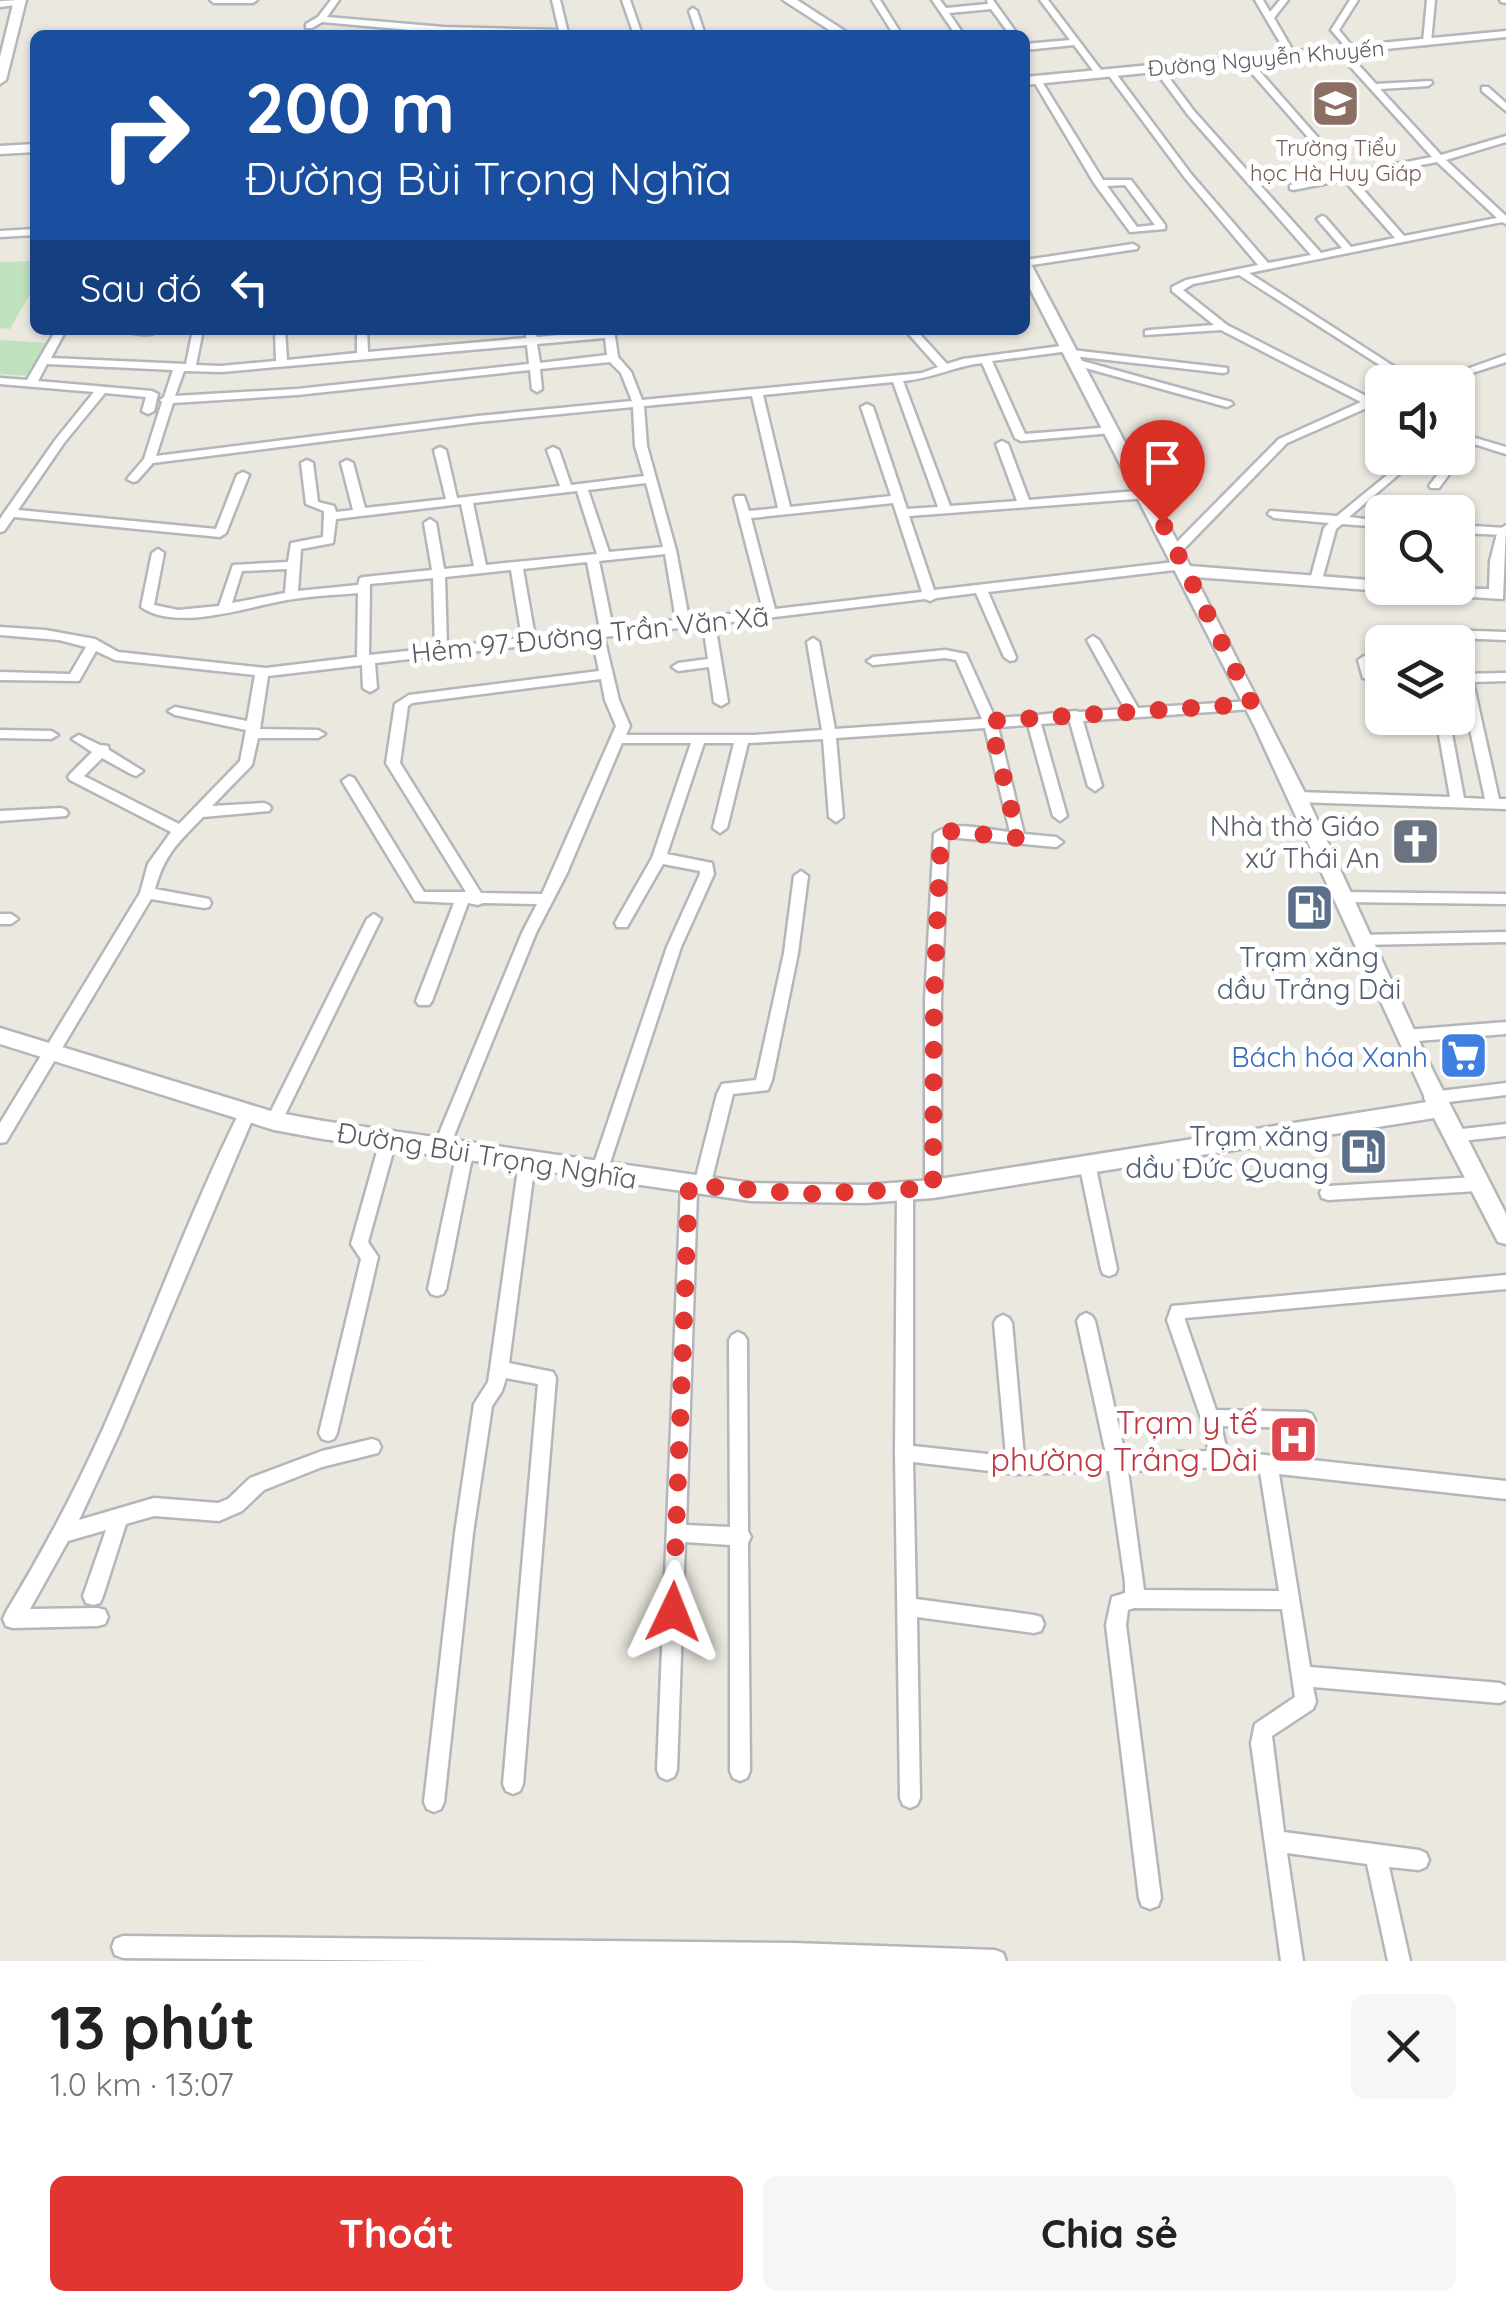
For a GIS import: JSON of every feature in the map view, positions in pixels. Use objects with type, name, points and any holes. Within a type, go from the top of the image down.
[{"type":"street","points":[[214,0],[253,0]]},
{"type":"street","points":[[308,26],[320,19],[335,0]]},
{"type":"street","points":[[556,0],[563,30]]},
{"type":"street","points":[[626,0],[636,30]]},
{"type":"street","points":[[789,0],[836,30]]},
{"type":"street","points":[[876,0],[895,30]]},
{"type":"street","points":[[936,0],[956,30]]},
{"type":"street","points":[[1044,0],[1266,268]]},
{"type":"street","points":[[1259,0],[1292,56]]},
{"type":"street","points":[[1270,18],[1284,0]]},
{"type":"street","points":[[1354,0],[1334,30],[1347,52],[1439,159],[1505,220]]},
{"type":"street","points":[[1427,42],[1431,0]]},
{"type":"street","points":[[0,4],[20,1],[0,80]]},
{"type":"street","points":[[943,11],[992,3],[1011,30]]},
{"type":"street","points":[[693,12],[699,30]]},
{"type":"street","points":[[320,19],[408,30]]},
{"type":"street","name":"Đường Nguyễn Khuyến","points":[[1031,80],[1506,34]]},
{"type":"street","points":[[1030,47],[1078,42]]},
{"type":"street","points":[[1245,60],[1324,150]]},
{"type":"street","points":[[1158,68],[1194,116],[1318,256]]},
{"type":"street","points":[[1031,80],[1099,183],[1134,230],[1162,228],[1128,182],[1099,183]]},
{"type":"street","points":[[1374,87],[1428,83]]},
{"type":"street","points":[[1484,89],[1506,108]]},
{"type":"street","points":[[1294,188],[1439,159],[1506,139]]},
{"type":"street","points":[[0,150],[30,148]]},
{"type":"street","points":[[1347,178],[1402,240]]},
{"type":"street","points":[[1322,219],[1349,250]]},
{"type":"street","points":[[1365,401],[1223,327],[1176,289],[1190,282],[1505,220]]},
{"type":"street","points":[[0,234],[30,232]]},
{"type":"street","points":[[1030,263],[1134,248]]},
{"type":"street","points":[[1242,273],[1385,365]]},
{"type":"street","points":[[1030,274],[1182,562],[1298,798],[1435,1104],[1506,1236]]},
{"type":"street","points":[[1149,334],[1223,327]]},
{"type":"street","points":[[31,383],[58,335]]},
{"type":"street","points":[[133,479],[149,460],[166,400],[196,335]]},
{"type":"street","points":[[280,335],[282,363]]},
{"type":"street","points":[[362,335],[363,356]]},
{"type":"street","points":[[44,360],[184,368],[282,363],[531,335],[537,389]]},
{"type":"street","points":[[609,335],[613,358],[626,372],[638,404],[641,446],[670,550],[683,623]]},
{"type":"street","points":[[915,335],[946,368]]},
{"type":"street","points":[[1071,354],[1227,404]]},
{"type":"street","points":[[149,460],[896,379],[936,374],[986,359],[1071,354],[1223,370]]},
{"type":"street","points":[[166,400],[297,392],[613,358]]},
{"type":"street","points":[[1475,368],[1506,358]]},
{"type":"street","points":[[986,359],[1021,438],[1112,430]]},
{"type":"street","points":[[896,379],[945,509]]},
{"type":"street","points":[[0,381],[152,394],[148,411]]},
{"type":"street","points":[[0,528],[102,389]]},
{"type":"street","points":[[757,393],[785,511]]},
{"type":"street","points":[[1182,562],[1283,441],[1365,402]]},
{"type":"street","points":[[867,408],[930,597]]},
{"type":"street","points":[[1475,442],[1506,451]]},
{"type":"street","points":[[1002,444],[1024,503]]},
{"type":"street","points":[[440,450],[452,500]]},
{"type":"street","points":[[553,450],[566,487]]},
{"type":"street","points":[[291,595],[295,546],[328,542],[328,507],[312,504],[307,462]]},
{"type":"street","points":[[347,463],[360,512]]},
{"type":"street","points":[[1316,580],[1326,538],[1337,520],[1391,475]]},
{"type":"street","points":[[1434,486],[1442,475]]},
{"type":"street","points":[[0,502],[13,509],[220,533],[242,476]]},
{"type":"street","points":[[330,516],[650,479]]},
{"type":"street","points":[[441,1148],[619,739],[623,719],[614,706],[608,674],[598,556],[581,486]]},
{"type":"street","points":[[745,515],[900,506],[945,509],[1148,494]]},
{"type":"street","points":[[740,498],[770,613]]},
{"type":"street","points":[[466,499],[482,569]]},
{"type":"street","points":[[1274,514],[1365,522]]},
{"type":"street","points":[[430,523],[439,573],[441,650]]},
{"type":"street","points":[[1475,531],[1505,534],[1501,596],[1475,594]]},
{"type":"street","points":[[370,688],[365,659],[364,581],[670,550]]},
{"type":"street","points":[[158,553],[150,610],[224,609],[291,595],[362,588]]},
{"type":"street","points":[[1182,562],[1365,584]]},
{"type":"street","name":"Hẻm 97 Đường Trần Văn Xã","points":[[0,632],[61,634],[94,643],[115,656],[262,672],[930,597],[1182,562]]},
{"type":"street","points":[[224,609],[237,568],[292,566]]},
{"type":"street","points":[[516,566],[529,640]]},
{"type":"street","points":[[981,589],[1010,657]]},
{"type":"street","points":[[708,620],[721,702]]},
{"type":"street","points":[[1475,635],[1506,636]]},
{"type":"street","points":[[1094,640],[1132,712]]},
{"type":"street","points":[[813,642],[829,734],[836,817]]},
{"type":"street","points":[[0,676],[63,680],[78,676],[94,643]]},
{"type":"street","points":[[874,660],[958,654],[990,721],[1018,838]]},
{"type":"street","points":[[678,666],[716,662]]},
{"type":"street","points":[[0,1137],[147,893],[155,864],[180,831],[248,762],[262,672]]},
{"type":"street","points":[[470,900],[393,763],[402,704],[408,699],[608,674]]},
{"type":"street","points":[[1475,678],[1506,677]]},
{"type":"street","points":[[619,739],[742,740],[1252,704]]},
{"type":"street","points":[[175,711],[254,730],[318,734]]},
{"type":"street","points":[[1075,715],[1094,786]]},
{"type":"street","points":[[1032,717],[1060,816]]},
{"type":"street","points":[[1298,798],[1499,803],[1475,722]]},
{"type":"street","points":[[0,734],[51,735]]},
{"type":"street","points":[[1446,735],[1458,803]]},
{"type":"street","points":[[80,739],[136,772]]},
{"type":"street","points":[[622,924],[659,858],[699,740]]},
{"type":"street","points":[[720,828],[742,740]]},
{"type":"street","points":[[102,750],[75,776],[180,831]]},
{"type":"street","points":[[349,781],[415,893],[428,899],[546,900]]},
{"type":"street","points":[[200,812],[264,808]]},
{"type":"street","points":[[0,816],[61,813]]},
{"type":"street","points":[[933,1188],[934,1000],[941,834],[948,831],[1056,842]]},
{"type":"street","points":[[599,1172],[674,947],[707,874],[707,867],[698,863],[659,858]]},
{"type":"street","points":[[668,1770],[695,1186],[728,1088],[762,1086],[791,953],[801,876]]},
{"type":"street","points":[[147,893],[204,903]]},
{"type":"street","points":[[1341,897],[1506,899]]},
{"type":"street","points":[[424,1001],[470,900]]},
{"type":"street","points":[[274,1120],[374,919]]},
{"type":"street","points":[[1360,940],[1506,937]]},
{"type":"street","points":[[1404,1036],[1506,1028]]},
{"type":"street","name":"Đường Bùi Trọng Nghĩa","points":[[0,1036],[274,1120],[388,1141],[695,1186],[807,1194],[933,1188],[1435,1104]]},
{"type":"street","points":[[1435,1104],[1506,1089]]},
{"type":"street","points":[[98,1617],[13,1619],[65,1534],[210,1190],[248,1113]]},
{"type":"street","points":[[1452,1136],[1506,1130]]},
{"type":"street","points":[[328,1433],[370,1258],[360,1244],[388,1141]]},
{"type":"street","points":[[437,1289],[465,1152]]},
{"type":"street","points":[[434,1802],[464,1533],[483,1404],[496,1385],[500,1369],[527,1162]]},
{"type":"street","points":[[1086,1163],[1109,1269]]},
{"type":"street","points":[[1328,1193],[1477,1184]]},
{"type":"street","points":[[905,1192],[904,1453],[910,1607],[910,1798]]},
{"type":"street","points":[[1220,1459],[1176,1320],[1178,1311],[1506,1282]]},
{"type":"street","points":[[1086,1321],[1118,1462],[1134,1598]]},
{"type":"street","points":[[1003,1323],[1016,1466]]},
{"type":"street","points":[[738,1340],[742,1537],[740,1771]]},
{"type":"street","points":[[500,1369],[546,1378],[514,1784]]},
{"type":"street","points":[[1210,1418],[1306,1420]]},
{"type":"street","points":[[65,1534],[165,1506],[219,1512],[235,1505],[258,1484],[322,1460],[372,1447]]},
{"type":"street","points":[[904,1453],[1016,1466],[1220,1459],[1506,1490]]},
{"type":"street","points":[[1268,1463],[1306,1702],[1262,1730],[1292,1961]]},
{"type":"street","points":[[93,1596],[118,1520]]},
{"type":"street","points":[[676,1533],[742,1537]]},
{"type":"street","points":[[1150,1898],[1116,1626],[1120,1604],[1134,1598],[1290,1600]]},
{"type":"street","points":[[910,1607],[1034,1624]]},
{"type":"street","points":[[1302,1676],[1500,1692]]},
{"type":"street","points":[[1274,1841],[1419,1860]]},
{"type":"street","points":[[1376,1855],[1399,1961]]},
{"type":"street","points":[[123,1947],[378,1955],[995,1961]]},
{"type":"green space","points":[[30,261],[30,294],[10,329],[0,328],[0,262]]},
{"type":"green space","points":[[0,340],[51,343],[31,376],[0,374]]},
{"type":"place","name":"Trường Tiểu học Hà Huy Giáp","points":[[1336,104]]},
{"type":"place","name":"Nhà thờ Giáo xứ Thái An","points":[[1415,841]]},
{"type":"place","name":"Trạm xăng dầu Trảng Dài","points":[[1309,908]]},
{"type":"place","name":"Bách hóa Xanh","points":[[1463,1056]]},
{"type":"place","name":"Trạm xăng dầu Đức Quang","points":[[1364,1151]]},
{"type":"place","name":"Trạm y tế phường Trảng Dài","points":[[1293,1440]]},
{"type":"route","points":[[673,1612],[689,1185],[807,1194],[933,1188],[934,1000],[941,834],[948,831],[1018,838],[990,721],[1252,704],[1162,522]]}]
